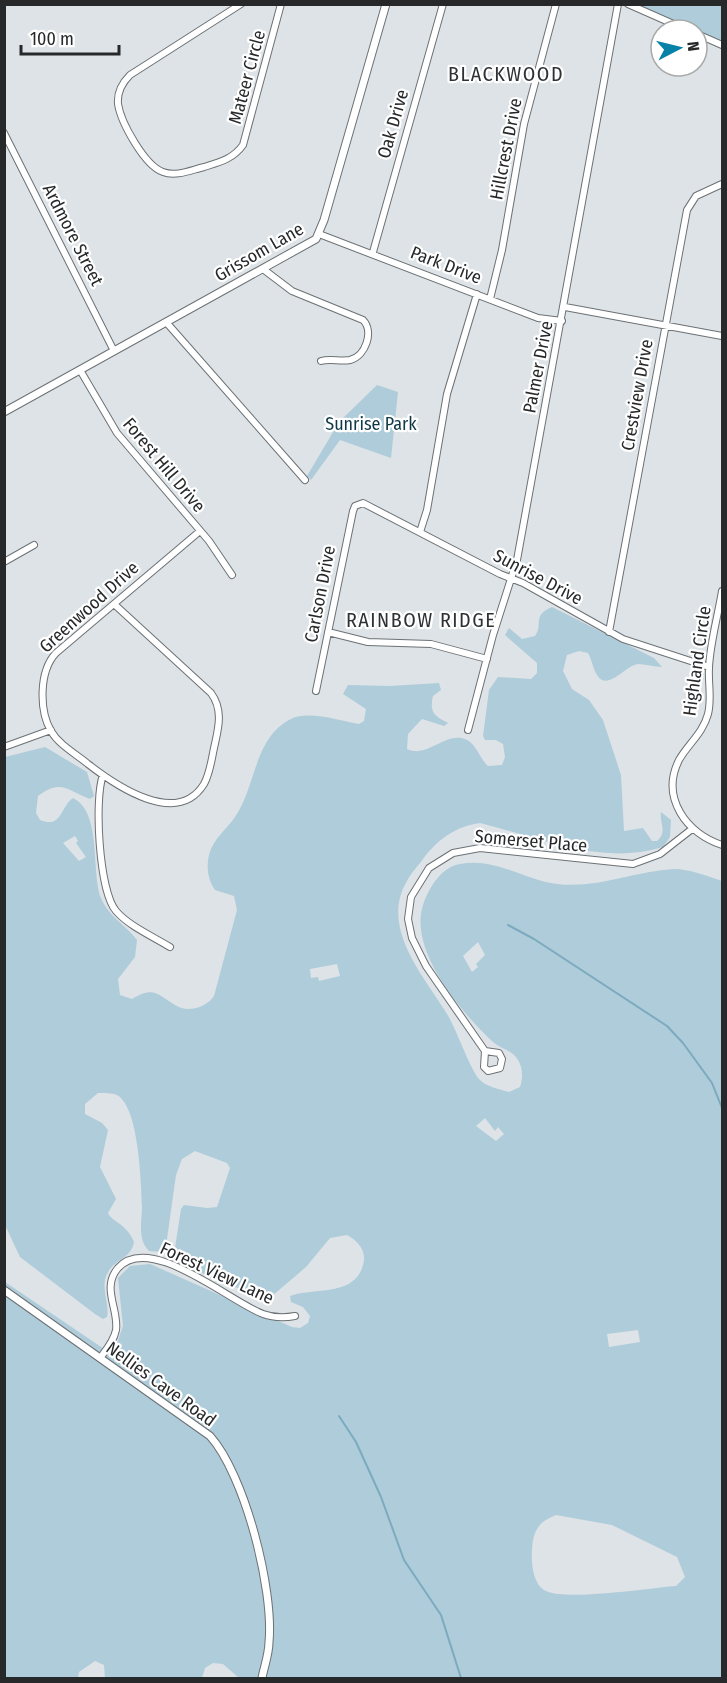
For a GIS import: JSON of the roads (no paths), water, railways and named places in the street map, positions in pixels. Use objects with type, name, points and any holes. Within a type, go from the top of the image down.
[{"type":"street","name":"Mateer Circle","points":[[241,4],[130,75],[121,86],[118,102],[121,113],[144,158],[159,171],[178,174],[225,161],[243,145],[281,4]]},
{"type":"street","name":"Grissom Lane","points":[[4,412],[307,246],[319,234],[386,4]]},
{"type":"street","name":"Oak Drive","points":[[373,252],[443,4]]},
{"type":"street","name":"Hillcrest Drive","points":[[490,299],[502,250],[523,130],[556,4]]},
{"type":"street","name":"Palmer Drive","points":[[468,730],[512,579],[565,307],[618,4]]},
{"type":"street","points":[[628,4],[660,18]]},
{"type":"street","points":[[709,39],[723,45]]},
{"type":"street","name":"Ardmore Street","points":[[4,134],[114,351]]},
{"type":"street","name":"Crestview Drive","points":[[609,632],[688,205],[696,196],[723,184]]},
{"type":"street","name":"Park Drive","points":[[319,234],[373,252],[538,318],[562,321]]},
{"type":"street","points":[[263,269],[292,291],[363,320],[367,325],[369,338],[356,357],[347,360],[321,361]]},
{"type":"street","points":[[420,532],[427,510],[447,394],[477,294]]},
{"type":"street","points":[[565,307],[723,336]]},
{"type":"street","points":[[166,322],[305,480]]},
{"type":"street","name":"Forest Hill Drive","points":[[80,370],[117,433],[200,531],[232,575]]},
{"type":"street","name":"Sunrise Drive","points":[[357,504],[366,504],[609,632],[632,642],[709,667]]},
{"type":"street","name":"Carlson Drive","points":[[316,691],[353,511],[357,504]]},
{"type":"street","name":"Greenwood Drive","points":[[51,730],[46,716],[44,682],[49,662],[200,531]]},
{"type":"street","points":[[4,562],[34,545]]},
{"type":"street","name":"Highland Circle","points":[[723,591],[709,667],[710,696],[706,720],[680,758],[673,780],[676,804],[692,829],[704,838],[723,845]]},
{"type":"street","points":[[4,747],[51,730],[62,743],[126,792],[150,800],[167,802],[191,796],[200,789],[208,775],[220,716],[218,704],[211,693],[114,604]]},
{"type":"street","points":[[328,632],[368,642],[431,644],[487,659]]},
{"type":"street","points":[[103,775],[98,798],[109,899],[125,919],[170,947]]},
{"type":"street","name":"Somerset Place","points":[[485,1051],[426,966],[412,938],[408,919],[411,897],[429,868],[453,853],[480,848],[633,864],[660,854],[692,829]]},
{"type":"street","name":"Forest View Lane","points":[[100,1358],[115,1332],[110,1293],[112,1279],[120,1266],[136,1258],[153,1258],[170,1265],[261,1313],[279,1318],[295,1316]]},
{"type":"street","name":"Nellies Cave Road","points":[[4,1290],[210,1436],[229,1463],[262,1563],[269,1642],[262,1678]]},
{"type":"waterway","points":[[508,925],[534,939],[667,1026],[683,1043],[712,1083],[722,1108]]},
{"type":"waterway","points":[[339,1416],[356,1442],[381,1497],[404,1560],[441,1615],[461,1678]]},
{"type":"district","name":"BLACKWOOD","points":[[506,74]]},
{"type":"district","name":"RAINBOW RIDGE","points":[[421,620]]},
{"type":"park label","name":"Sunrise Park","points":[[371,424]]}]
